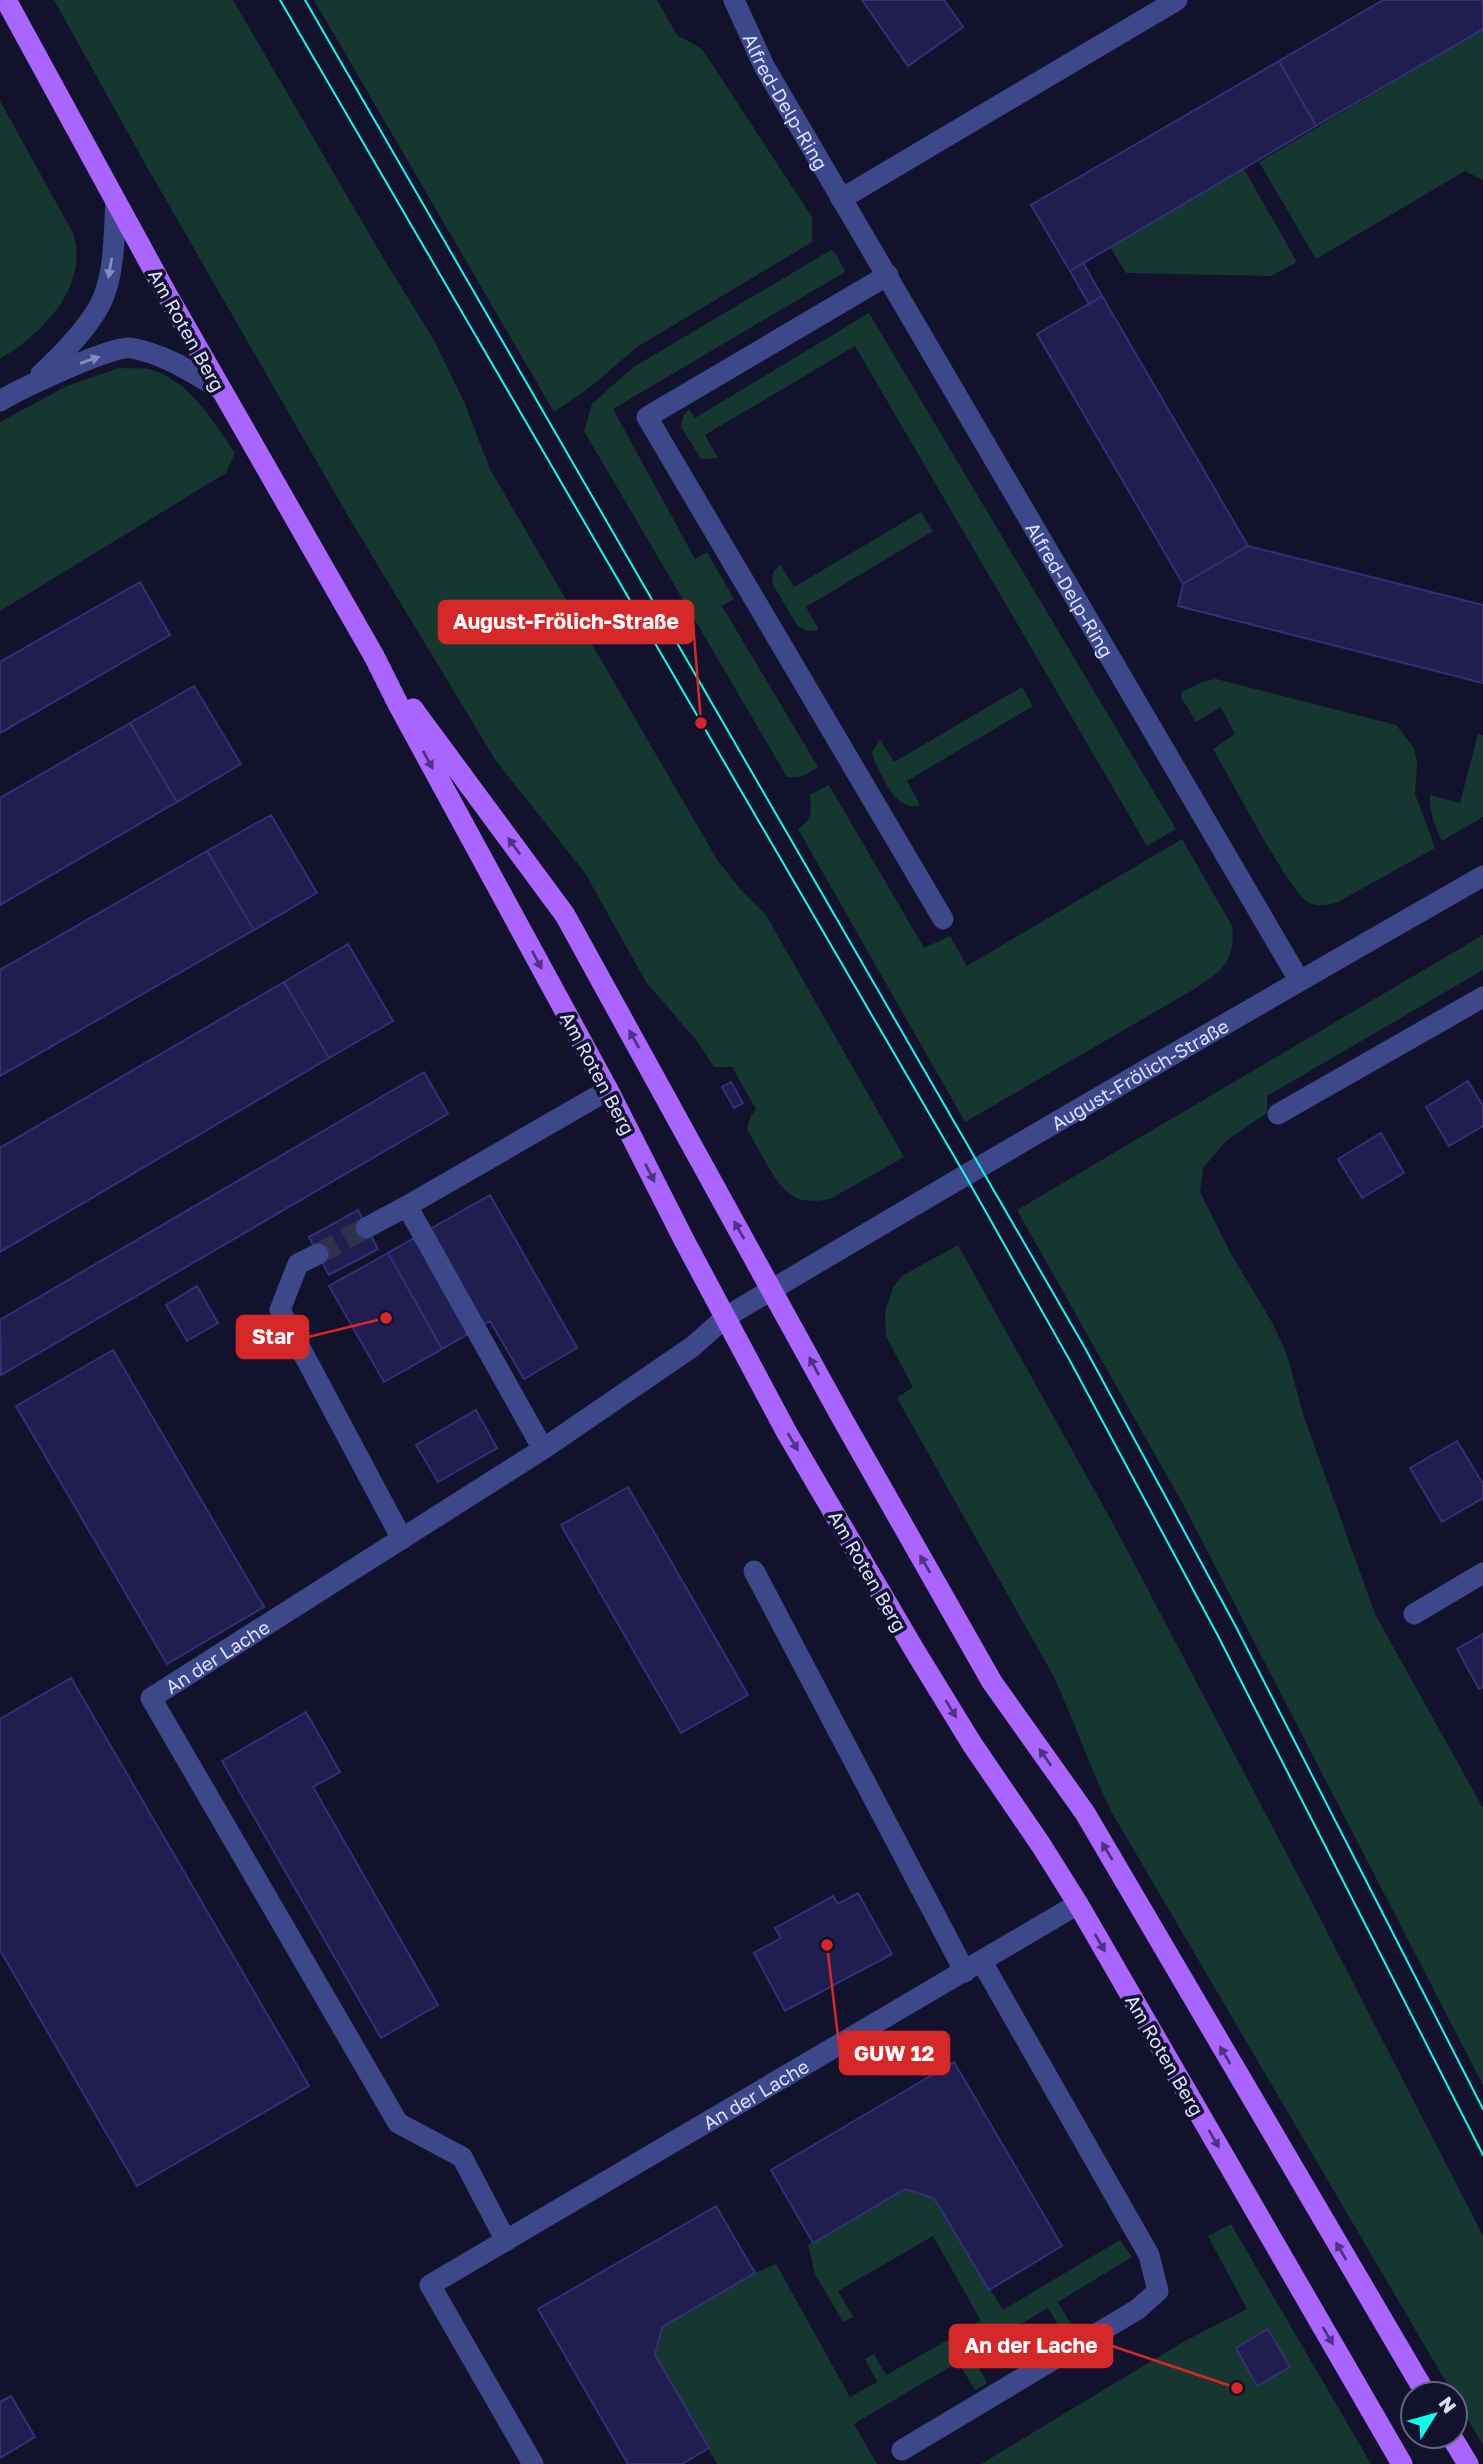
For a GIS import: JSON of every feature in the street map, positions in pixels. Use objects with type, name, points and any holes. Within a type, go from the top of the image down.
[{"type":"main road","name":"Am Roten Berg","points":[[6,0],[219,389],[374,656],[608,1090],[787,1433],[972,1744],[1078,1904],[1402,2464]]},
{"type":"main road","name":"Am Roten Berg","points":[[374,656],[565,915],[843,1420],[992,1682],[1085,1813],[1418,2380]]},
{"type":"street","name":"Alfred-Delp-Ring","points":[[733,0],[764,66],[1299,980]]},
{"type":"street","points":[[841,199],[1177,0]]},
{"type":"street","points":[[0,401],[27,385],[62,356],[105,294],[112,261],[116,201]]},
{"type":"street","points":[[888,275],[646,417],[943,919]]},
{"type":"street","points":[[27,385],[128,348],[168,358],[219,389]]},
{"type":"street","name":"August-Frölich-Straße","points":[[726,1317],[1299,980],[1483,876]]},
{"type":"street","points":[[1278,1114],[1483,997]]},
{"type":"street","points":[[366,1228],[608,1090]]},
{"type":"street","points":[[407,1206],[543,1449]]},
{"type":"street","points":[[318,1254],[298,1264],[279,1310],[402,1539]]},
{"type":"street","name":"An der Lache","points":[[506,2241],[462,2157],[398,2123],[151,1698],[543,1449],[692,1347],[726,1317]]},
{"type":"street","points":[[754,1571],[973,1967],[1149,2255],[1158,2291],[1138,2309],[902,2450]]},
{"type":"street","points":[[1413,1614],[1483,1573]]},
{"type":"street","name":"An der Lache","points":[[533,2464],[430,2285],[1078,1904]]},
{"type":"green space","points":[[54,0],[233,0],[434,340],[464,402],[490,469],[718,861],[766,915],[904,1157],[830,1199],[800,1199],[791,1195],[778,1182],[747,1129],[756,1109],[732,1067],[714,1067],[697,1041],[646,982],[585,873],[496,761],[348,516]]},
{"type":"green space","points":[[314,0],[657,0],[677,35],[702,49],[812,217],[812,242],[637,347],[589,388],[554,412]]},
{"type":"green space","points":[[1483,29],[1483,180],[1465,171],[1316,259],[1259,162]]},
{"type":"green space","points":[[0,101],[73,233],[76,253],[75,272],[59,306],[32,336],[0,359]]},
{"type":"green space","points":[[1244,169],[1297,262],[1271,276],[1126,273],[1110,247]]},
{"type":"green space","points":[[831,250],[845,272],[613,409],[695,559],[707,552],[734,599],[722,606],[818,767],[803,775],[787,777],[584,431],[592,404],[632,368]]},
{"type":"green space","points":[[869,313],[1176,829],[1147,846],[855,346],[705,435],[718,458],[701,459],[681,427],[683,417],[689,409],[695,418]]},
{"type":"green space","points":[[119,368],[152,370],[166,375],[189,393],[210,416],[235,453],[226,473],[0,611],[0,422],[67,386]]},
{"type":"green space","points":[[921,512],[933,531],[806,607],[819,630],[808,631],[798,627],[772,583],[773,573],[780,564],[794,587]]},
{"type":"green space","points":[[1216,679],[1396,725],[1414,748],[1417,763],[1415,794],[1435,848],[1336,903],[1309,903],[1274,857],[1213,749],[1235,734],[1221,707],[1196,722],[1181,697],[1182,692]]},
{"type":"green space","points":[[1022,687],[1033,706],[907,781],[920,805],[904,804],[891,791],[873,758],[872,752],[880,739],[894,762]]},
{"type":"green space","points":[[1478,734],[1483,735],[1483,817],[1442,841],[1432,813],[1430,795],[1460,803]]},
{"type":"green space","points":[[829,785],[924,948],[950,936],[967,966],[1182,839],[1232,926],[1233,939],[1228,958],[1218,972],[1191,991],[965,1122],[798,829],[809,819],[810,795]]},
{"type":"green space","points":[[1483,935],[1483,970],[1267,1096],[1267,1113],[1227,1140],[1203,1168],[1200,1192],[1231,1254],[1273,1324],[1287,1355],[1303,1414],[1375,1614],[1483,1808],[1483,2085],[1184,1506],[1017,1210]]},
{"type":"green space","points":[[958,1245],[1117,1531],[1483,2236],[1483,2445],[1469,2421],[1469,2380],[1445,2380],[1111,1811],[1054,1677],[897,1398],[913,1387],[886,1336],[885,1311],[893,1287],[902,1276]]},
{"type":"green space","points":[[905,2189],[934,2198],[1003,2310],[1120,2240],[1132,2257],[1058,2302],[1073,2328],[1064,2334],[1048,2308],[971,2354],[987,2383],[975,2390],[958,2362],[854,2424],[877,2464],[717,2464],[655,2355],[662,2327],[755,2273],[776,2264],[850,2397],[877,2382],[865,2359],[874,2354],[886,2375],[981,2321],[933,2236],[838,2291],[853,2317],[843,2322],[815,2274],[808,2245]]},
{"type":"green space","points":[[1231,2224],[1371,2464],[981,2464],[1183,2342],[1247,2309],[1208,2236]]},
{"type":"building","points":[[862,0],[944,0],[963,27],[908,66]]},
{"type":"building","points":[[1383,0],[1483,0],[1483,29],[1316,126],[1279,61]]},
{"type":"building","points":[[1279,61],[1316,126],[1070,271],[1031,205]]},
{"type":"building","points":[[1083,263],[1102,296],[1089,304],[1070,271]]},
{"type":"building","points":[[1102,296],[1248,546],[1183,584],[1037,334]]},
{"type":"building","points":[[1248,546],[1483,605],[1483,683],[1178,606],[1183,584]]},
{"type":"building","points":[[140,582],[170,635],[0,733],[0,662]]},
{"type":"building","points":[[194,686],[241,764],[177,802],[130,723]]},
{"type":"building","points":[[130,723],[177,802],[0,905],[0,798]]},
{"type":"building","points":[[271,815],[317,893],[254,930],[207,851]]},
{"type":"building","points":[[207,851],[254,930],[0,1076],[0,970]]},
{"type":"building","points":[[348,944],[393,1021],[329,1058],[284,982]]},
{"type":"building","points":[[284,982],[329,1058],[0,1252],[0,1148]]},
{"type":"building","points":[[424,1072],[448,1114],[1,1375],[0,1320]]},
{"type":"building","points":[[1468,1081],[1483,1106],[1483,1126],[1449,1146],[1426,1107]]},
{"type":"building","points":[[731,1082],[743,1103],[734,1108],[722,1087]]},
{"type":"building","points":[[1381,1133],[1404,1173],[1362,1198],[1338,1159]]},
{"type":"building","points":[[490,1195],[577,1348],[524,1379],[490,1321],[442,1349],[388,1253]]},
{"type":"building","points":[[358,1210],[378,1249],[329,1275],[309,1237]]},
{"type":"building","points":[[388,1253],[442,1349],[384,1382],[329,1286]]},
{"type":"building","points":[[197,1286],[218,1323],[187,1341],[166,1305]]},
{"type":"building","points":[[113,1350],[264,1607],[167,1664],[16,1406]]},
{"type":"building","points":[[476,1410],[497,1448],[438,1482],[416,1445]]},
{"type":"building","points":[[1457,1441],[1483,1484],[1483,1498],[1442,1522],[1410,1468]]},
{"type":"building","points":[[628,1487],[748,1695],[681,1733],[561,1525]]},
{"type":"building","points":[[1483,1634],[1483,1687],[1479,1689],[1457,1649]]},
{"type":"building","points":[[71,1678],[309,2086],[137,2186],[0,1950],[0,1719]]},
{"type":"building","points":[[306,1712],[340,1772],[313,1787],[438,2005],[381,2038],[222,1761]]},
{"type":"building","points":[[858,1893],[892,1954],[785,2011],[754,1953],[781,1938],[775,1928],[833,1896],[838,1904]]},
{"type":"building","points":[[954,2062],[1062,2246],[989,2290],[934,2198],[905,2189],[813,2243],[771,2170]]},
{"type":"building","points":[[716,2206],[755,2273],[662,2327],[655,2355],[709,2448],[682,2464],[628,2464],[538,2309]]},
{"type":"building","points":[[1268,2329],[1290,2367],[1257,2386],[1236,2348]]},
{"type":"building","points":[[11,2396],[35,2437],[0,2458],[0,2402]]},
{"type":"tunnel","points":[[318,1254],[366,1228]]},
{"type":"tram line","points":[[280,0],[965,1175],[1069,1359],[1217,1634],[1483,2155]]},
{"type":"tram line","points":[[305,0],[1085,1348],[1235,1625],[1483,2109]]},
{"type":"place","name":"August-Frölich-Straße","points":[[701,723]]},
{"type":"place","name":"Star","points":[[386,1318]]},
{"type":"place","name":"GUW 12","points":[[827,1945]]},
{"type":"place","name":"An der Lache","points":[[1237,2388]]}]
